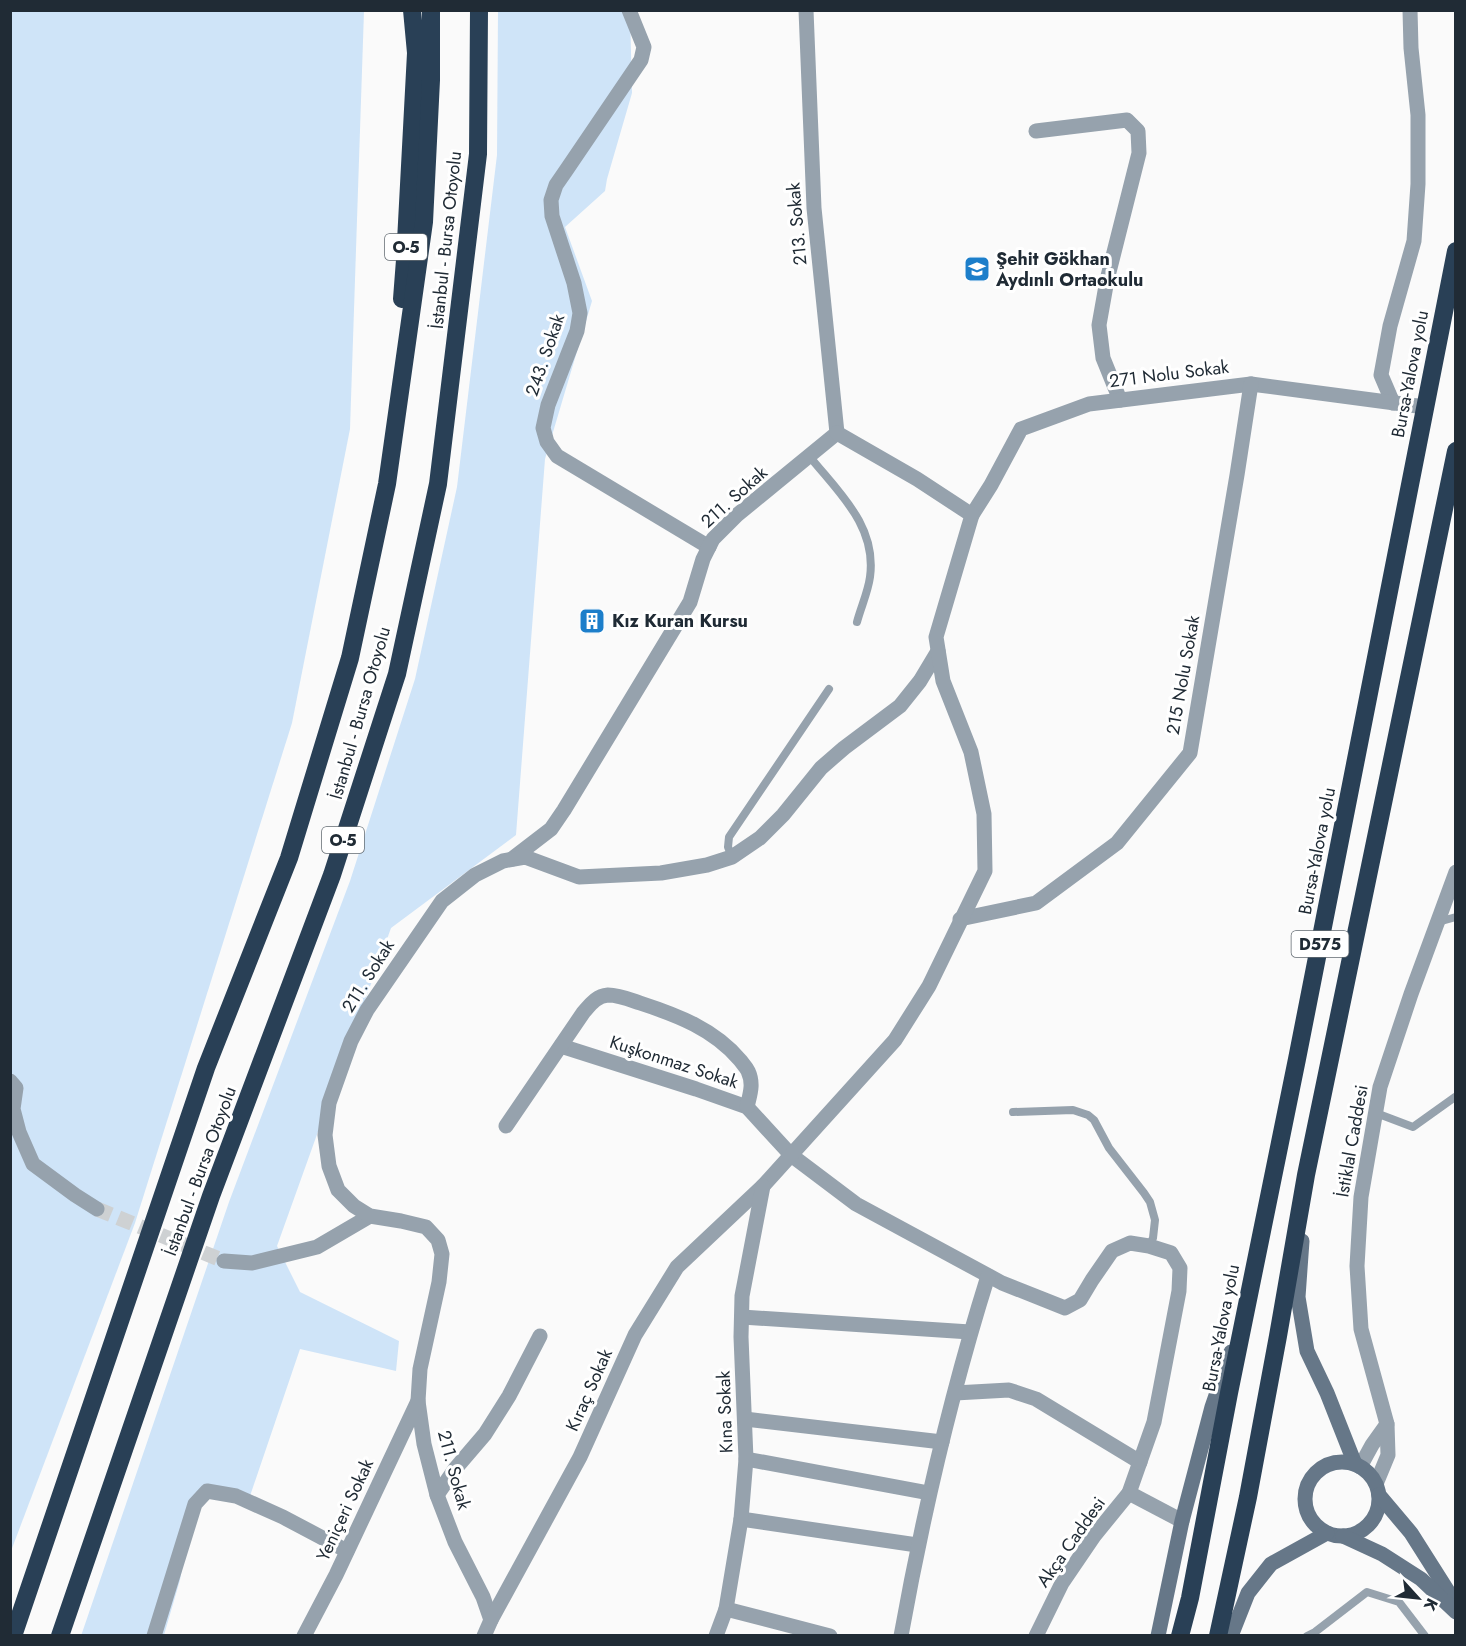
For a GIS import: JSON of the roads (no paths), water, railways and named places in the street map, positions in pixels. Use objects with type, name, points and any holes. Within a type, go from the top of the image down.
[{"type":"highway","name":"O-5","points":[[387,484],[405,260],[416,53],[412,10]]},
{"type":"highway","name":"İstanbul - Bursa Otoyolu","points":[[13,1635],[206,1068],[289,858],[350,658],[387,484],[424,222],[431,80],[431,10]]},
{"type":"highway","name":"İstanbul - Bursa Otoyolu","points":[[60,1635],[211,1196],[332,875],[397,674],[440,472],[478,154],[479,10]]},
{"type":"highway","name":"Bursa-Yalova yolu","points":[[1180,1635],[1190,1598],[1455,251]]},
{"type":"highway","name":"D575","points":[[1218,1635],[1248,1497],[1306,1175],[1455,451]]},
{"type":"main road","name":"İstiklal Caddesi","points":[[1306,1175],[1298,1297],[1307,1351],[1358,1466]]},
{"type":"main road","points":[[1158,1635],[1182,1521],[1212,1407],[1247,1304]]},
{"type":"main road","points":[[1455,1604],[1411,1533],[1377,1490],[1369,1474],[1358,1466],[1337,1463],[1316,1474],[1309,1484],[1306,1496],[1311,1520],[1327,1533],[1343,1536],[1382,1554],[1421,1579],[1455,1612]]},
{"type":"main road","points":[[1343,1536],[1355,1534],[1366,1528],[1374,1518],[1378,1507],[1377,1490]]},
{"type":"main road","points":[[1231,1635],[1248,1593],[1271,1564],[1327,1533]]},
{"type":"street","name":"243. Sokak","points":[[629,10],[644,47],[641,60],[556,185],[551,200],[552,216],[580,313],[578,331],[548,405],[543,428],[547,442],[557,456],[709,547]]},
{"type":"street","name":"213. Sokak","points":[[806,10],[814,208],[837,433]]},
{"type":"street","points":[[1393,403],[1381,375],[1390,326],[1414,241],[1418,184],[1418,115],[1411,48],[1410,10]]},
{"type":"street","points":[[1036,131],[1127,120],[1138,131],[1139,153],[1107,280],[1099,325],[1103,358],[1120,400]]},
{"type":"street","name":"271 Nolu Sokak","points":[[938,651],[936,637],[972,515],[1021,429],[1089,404],[1251,384],[1425,407]]},
{"type":"street","name":"215 Nolu Sokak","points":[[960,919],[1036,903],[1117,843],[1190,753],[1238,475],[1251,384]]},
{"type":"street","name":"211. Sokak","points":[[491,1620],[483,1597],[455,1542],[437,1495],[424,1444],[418,1401],[420,1369],[440,1282],[442,1254],[438,1240],[426,1227],[370,1216],[354,1206],[338,1190],[329,1166],[325,1135],[329,1103],[351,1041],[367,1010],[442,901],[475,875],[503,861],[510,860],[551,829],[564,810],[690,602],[703,559],[713,539],[737,515],[837,433]]},
{"type":"street","points":[[837,433],[917,479],[972,515]]},
{"type":"street","points":[[510,860],[525,857],[579,877],[661,873],[707,865],[732,857],[760,838],[821,768],[900,706],[920,681],[938,651]]},
{"type":"street","name":"Kıraç Sokak","points":[[484,1635],[580,1457],[635,1335],[677,1267],[763,1186],[895,1040],[929,986],[985,871],[984,814],[971,752],[943,681],[938,651]]},
{"type":"street","name":"İstiklal Caddesi","points":[[1377,1490],[1388,1455],[1387,1425],[1361,1329],[1357,1266],[1361,1197],[1380,1087],[1455,872]]},
{"type":"street","points":[[506,1126],[583,1013],[596,999],[609,995],[639,1003],[699,1026],[714,1036],[733,1052],[747,1070],[752,1084],[747,1107]]},
{"type":"street","name":"Kuşkonmaz Sokak","points":[[561,1046],[747,1107],[791,1155],[856,1204],[988,1276],[1036,1298],[1065,1308],[1080,1300],[1112,1251],[1130,1243],[1149,1246]]},
{"type":"street","points":[[10,1081],[16,1088],[13,1108],[17,1124],[33,1164],[97,1209]]},
{"type":"street","name":"Kına Sokak","points":[[716,1635],[726,1609],[741,1519],[746,1459],[741,1337],[742,1296],[763,1186]]},
{"type":"street","points":[[224,1261],[252,1263],[317,1247],[370,1216]]},
{"type":"street","points":[[1129,1493],[1154,1422],[1179,1291],[1180,1268],[1171,1253],[1149,1246]]},
{"type":"street","points":[[901,1635],[929,1493],[970,1332],[988,1276]]},
{"type":"street","points":[[742,1317],[970,1332]]},
{"type":"street","points":[[437,1495],[491,1424],[509,1396],[540,1336]]},
{"type":"street","points":[[955,1393],[1009,1390],[1025,1394],[1140,1462]]},
{"type":"street","name":"Yeniçeri Sokak","points":[[304,1635],[336,1575],[418,1401]]},
{"type":"street","points":[[745,1419],[942,1443]]},
{"type":"street","points":[[1358,1466],[1387,1425]]},
{"type":"street","points":[[746,1459],[929,1493]]},
{"type":"street","points":[[154,1635],[195,1504],[207,1491],[236,1496],[283,1517],[347,1551]]},
{"type":"street","name":"Akça Caddesi","points":[[1036,1635],[1062,1583],[1094,1536],[1129,1493],[1182,1521]]},
{"type":"street","points":[[741,1519],[917,1545]]},
{"type":"street","points":[[726,1609],[830,1635]]},
{"type":"lane","points":[[810,457],[857,515],[867,539],[870,578],[857,622]]},
{"type":"lane","points":[[732,857],[728,847],[729,837],[829,690]]},
{"type":"lane","points":[[1437,922],[1455,917]]},
{"type":"lane","points":[[1376,1113],[1413,1127],[1455,1098]]},
{"type":"lane","points":[[1013,1112],[1073,1110],[1088,1115],[1094,1120],[1109,1148],[1150,1202],[1155,1220],[1153,1238],[1149,1246]]},
{"type":"lane","points":[[1313,1634],[1367,1592],[1399,1602],[1425,1635]]},
{"type":"tunnel","points":[[97,1209],[224,1261]]},
{"type":"place","name":"Şehit Gökhan Aydınlı Ortaokulu","points":[[977,269]]},
{"type":"place","name":"Kız Kuran Kursu","points":[[592,621]]}]
